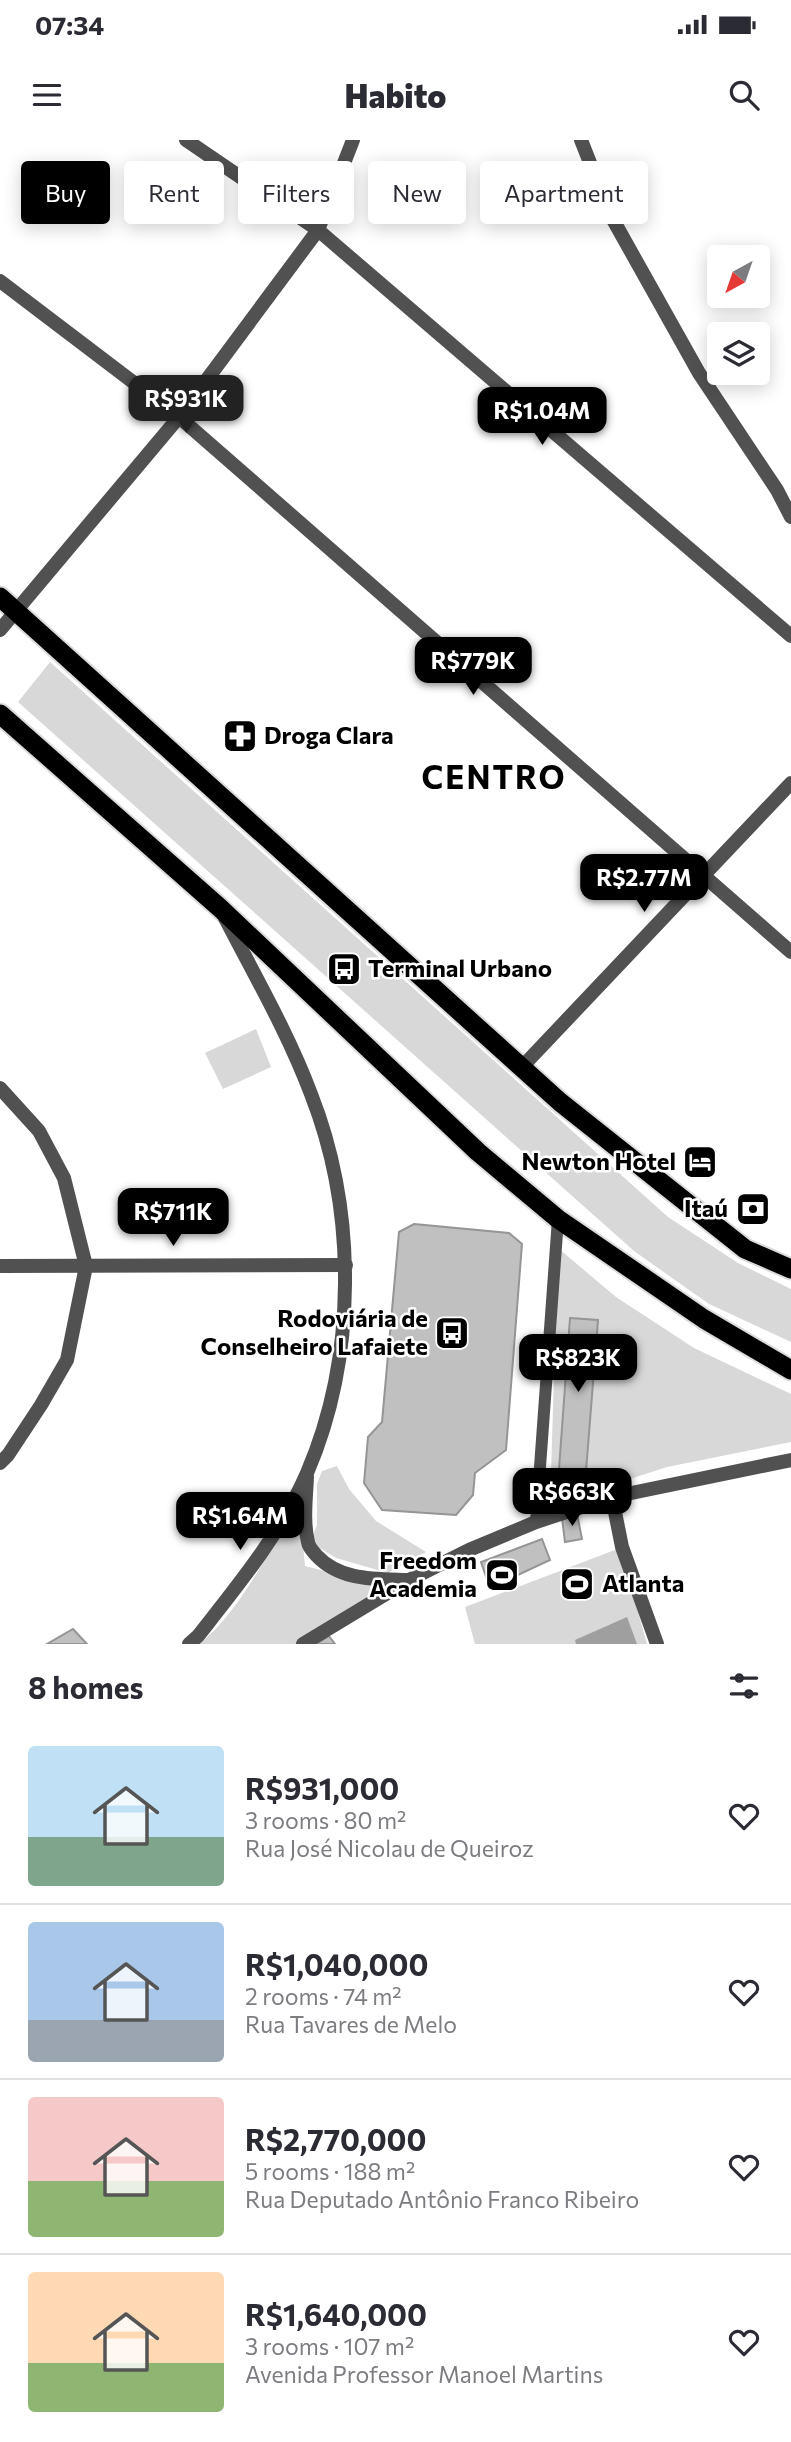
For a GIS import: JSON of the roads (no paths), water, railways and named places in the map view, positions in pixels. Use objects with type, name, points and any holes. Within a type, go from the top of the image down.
[{"type":"highway","points":[[0,597],[522,1067],[639,1167],[745,1249],[791,1269]]},
{"type":"highway","points":[[0,715],[220,908],[478,1152],[558,1219],[704,1318],[791,1370]]},
{"type":"street","points":[[186,140],[318,230],[791,636]]},
{"type":"street","points":[[0,630],[179,416],[318,230],[354,140]]},
{"type":"street","points":[[581,140],[618,229],[699,373],[777,490],[791,517]]},
{"type":"street","points":[[0,281],[179,416],[791,952]]},
{"type":"street","points":[[522,1067],[705,877],[791,783]]},
{"type":"street","points":[[189,1644],[246,1574],[283,1520],[307,1473],[328,1414],[342,1343],[346,1265],[334,1170],[312,1096],[284,1032],[220,908]]},
{"type":"street","points":[[0,1088],[39,1131],[64,1178],[86,1266],[67,1360],[28,1425],[0,1463]]},
{"type":"street","points":[[0,1266],[346,1265]]},
{"type":"street","points":[[303,1644],[409,1580],[469,1550],[536,1522],[612,1497],[791,1460]]},
{"type":"street","points":[[307,1473],[308,1546],[322,1562],[339,1573],[360,1578],[409,1580]]},
{"type":"street","points":[[612,1497],[622,1547],[657,1644]]},
{"type":"lane","points":[[536,1522],[558,1219]]},
{"type":"place","name":"Droga Clara","points":[[240,736]]},
{"type":"place","name":"Terminal Urbano","points":[[344,969]]},
{"type":"place","name":"Newton Hotel","points":[[700,1162]]},
{"type":"place","name":"Itaú","points":[[753,1209]]},
{"type":"place","name":"Rodoviária de Conselheiro Lafaiete","points":[[452,1333]]},
{"type":"place","name":"Freedom Academia","points":[[502,1575]]},
{"type":"place","name":"Atlanta","points":[[577,1584]]},
{"type":"district","name":"CENTRO","points":[[494,778]]}]
